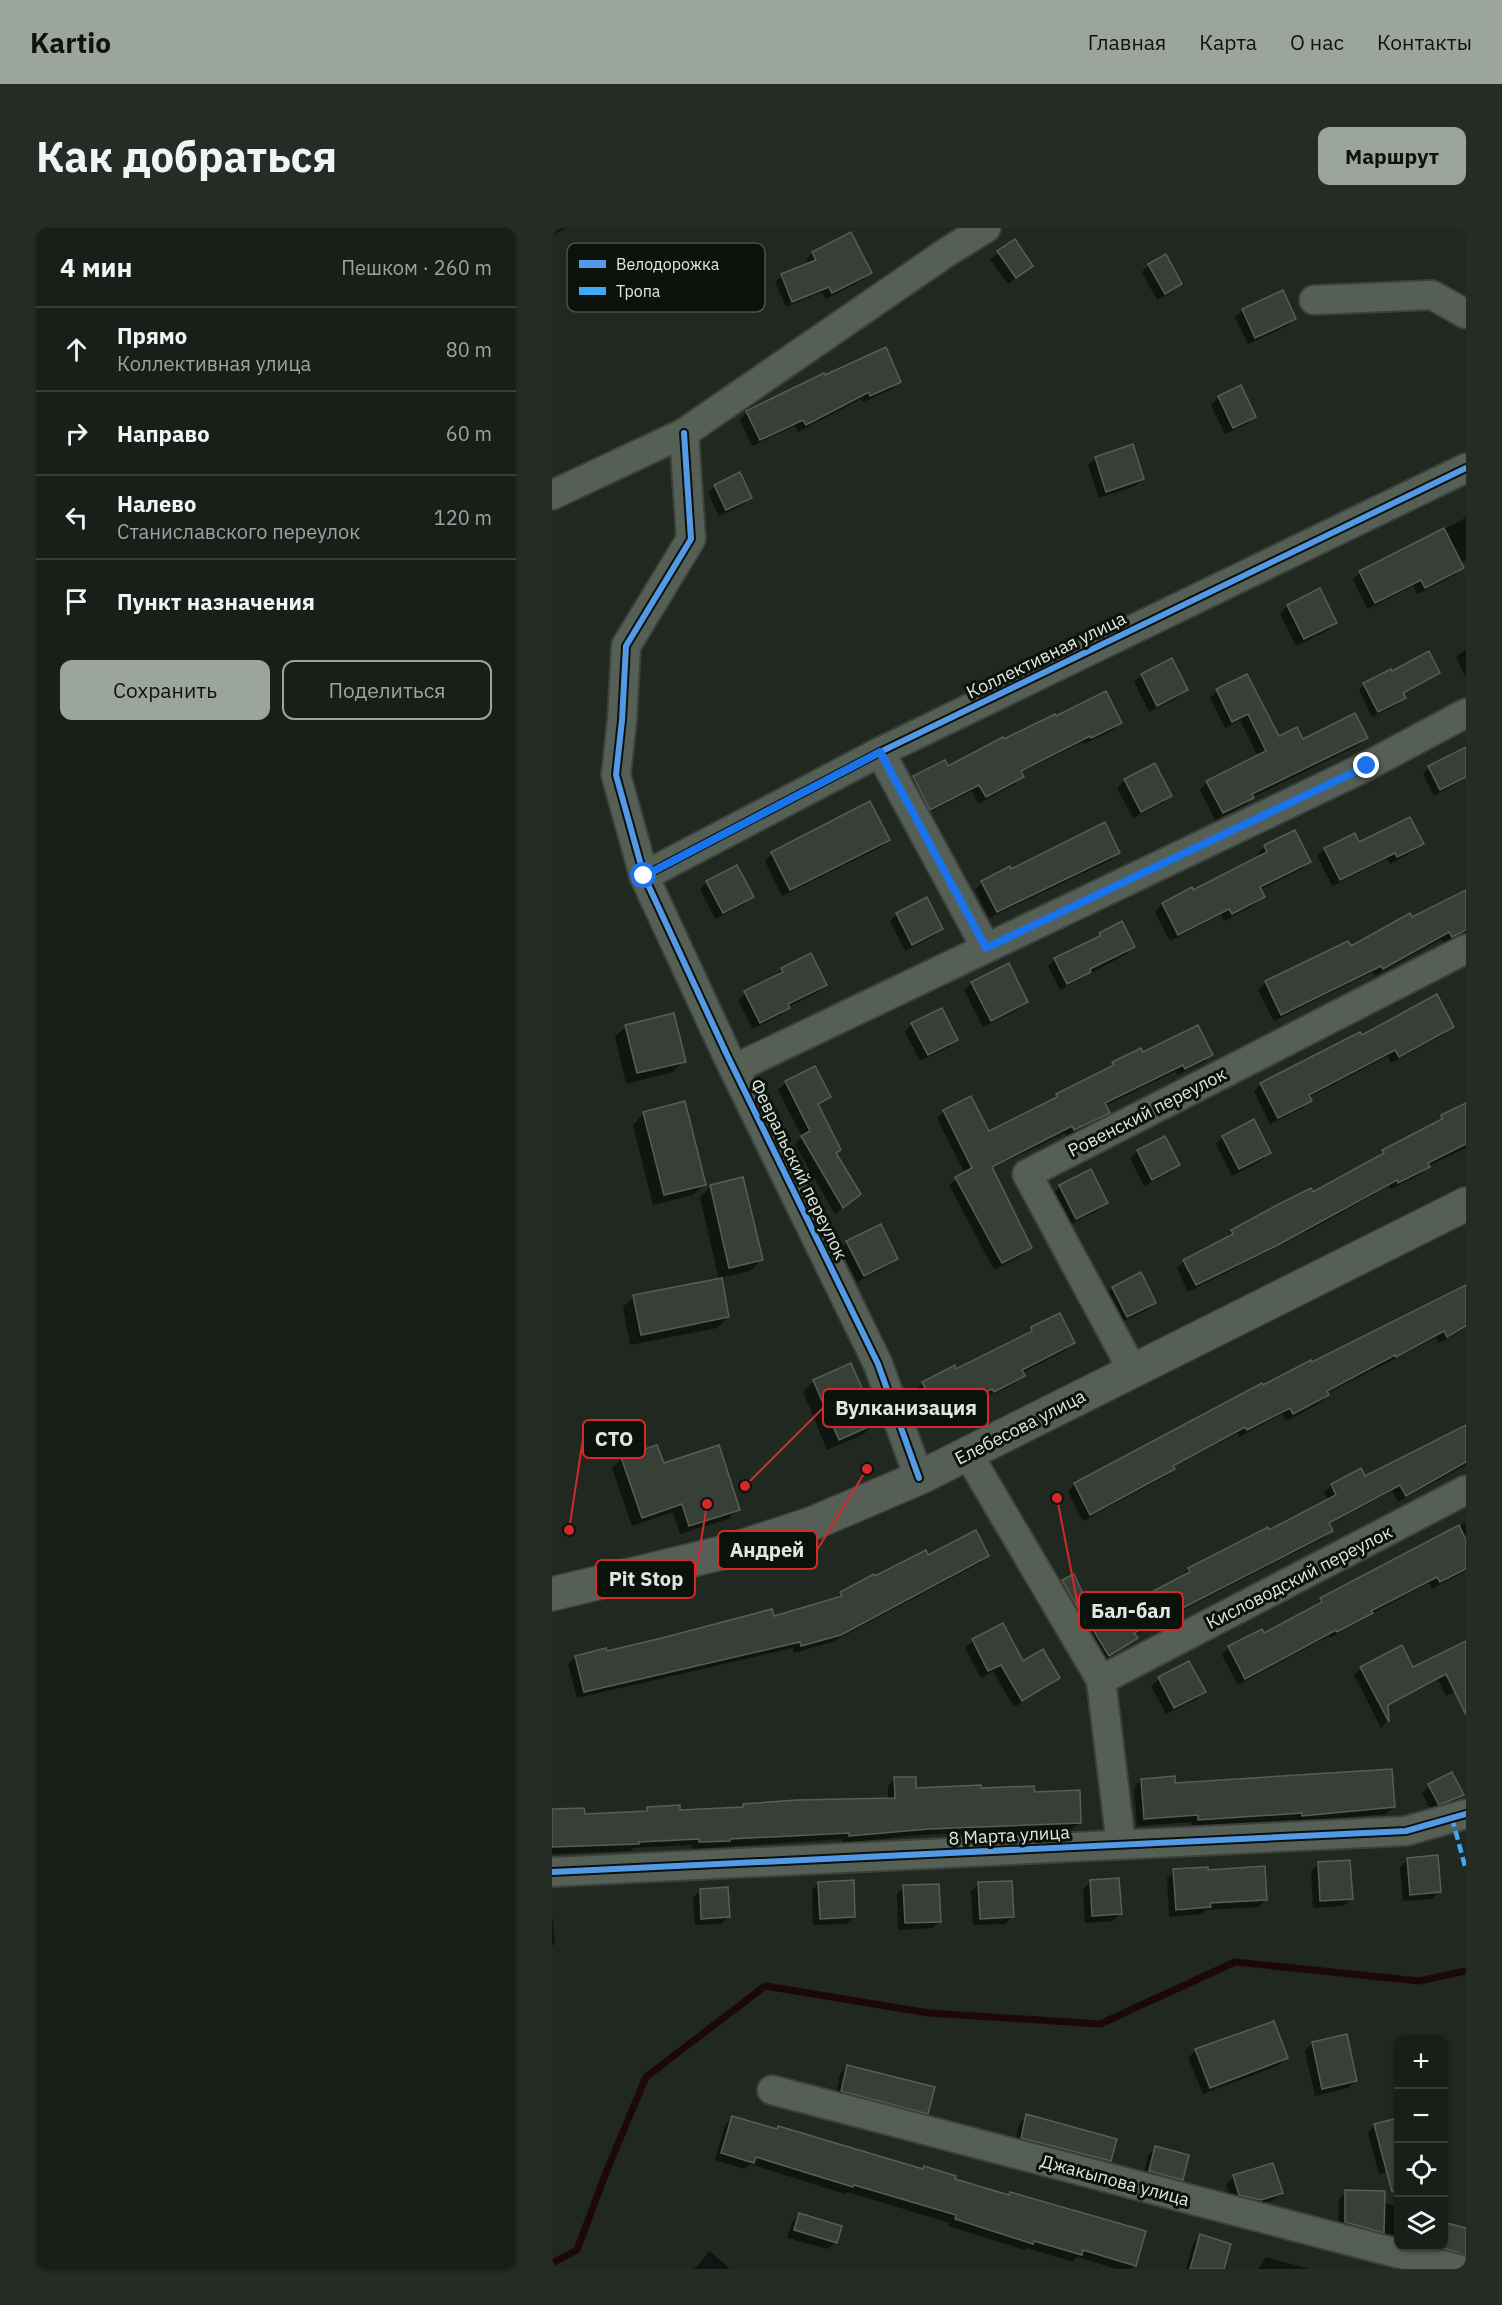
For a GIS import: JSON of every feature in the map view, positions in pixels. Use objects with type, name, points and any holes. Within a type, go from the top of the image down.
[{"type":"main road","name":"Елебесова улица","points":[[552,1594],[725,1552],[811,1524],[919,1478],[1466,1204]]},
{"type":"street","points":[[552,495],[684,433],[947,252],[986,228]]},
{"type":"street","points":[[1314,300],[1432,295],[1466,314]]},
{"type":"street","name":"Февральский переулок","points":[[684,433],[691,539],[626,646],[616,775],[644,876],[734,1069],[878,1364],[919,1478]]},
{"type":"street","name":"Коллективная улица","points":[[644,876],[880,752],[1466,468]]},
{"type":"street","points":[[734,1069],[1367,766],[1466,713]]},
{"type":"street","points":[[880,752],[986,948]]},
{"type":"street","name":"Ровенский переулок","points":[[1133,1371],[1027,1174],[1466,949]]},
{"type":"street","points":[[968,1454],[1101,1680],[1121,1844]]},
{"type":"street","name":"Кисловодский переулок","points":[[1101,1680],[1466,1490]]},
{"type":"street","name":"8 Марта улица","points":[[552,1872],[1406,1831],[1466,1814]]},
{"type":"street","name":"Джакыпова улица","points":[[772,2090],[1458,2269]]},
{"type":"building","points":[[851,232],[872,273],[832,293],[829,287],[792,302],[781,274],[816,260],[812,252]]},
{"type":"building","points":[[1015,239],[1033,266],[1016,278],[997,251]]},
{"type":"building","points":[[1166,254],[1182,284],[1165,294],[1148,264]]},
{"type":"building","points":[[1283,290],[1296,319],[1255,338],[1242,309]]},
{"type":"building","points":[[886,347],[901,382],[870,396],[869,392],[806,425],[803,420],[760,440],[746,411],[824,373],[825,375]]},
{"type":"building","points":[[1241,385],[1256,417],[1233,428],[1218,396]]},
{"type":"building","points":[[1133,444],[1144,479],[1106,492],[1095,457]]},
{"type":"building","points":[[740,472],[752,498],[726,510],[714,485]]},
{"type":"building","points":[[1444,528],[1464,568],[1425,588],[1421,580],[1375,603],[1359,571]]},
{"type":"building","points":[[1320,588],[1337,623],[1304,639],[1287,605]]},
{"type":"building","points":[[1429,651],[1440,673],[1403,693],[1406,698],[1378,712],[1363,683],[1391,669],[1392,671]]},
{"type":"building","points":[[1172,658],[1188,690],[1157,706],[1141,674]]},
{"type":"building","points":[[1247,674],[1279,736],[1297,727],[1303,739],[1355,713],[1368,738],[1252,794],[1254,798],[1223,813],[1206,781],[1266,751],[1248,714],[1232,722],[1216,689]]},
{"type":"building","points":[[1106,691],[1122,723],[1091,738],[1090,736],[1021,771],[1024,777],[986,797],[979,785],[930,810],[913,776],[945,760],[948,766],[1003,737],[1004,739],[1055,714],[1056,716]]},
{"type":"building","points":[[1466,747],[1466,777],[1440,790],[1428,766]]},
{"type":"building","points":[[1155,763],[1172,796],[1141,812],[1124,779]]},
{"type":"building","points":[[870,801],[890,840],[790,890],[771,852]]},
{"type":"building","points":[[1410,817],[1424,844],[1397,857],[1395,853],[1340,880],[1324,848],[1355,833],[1359,842]]},
{"type":"building","points":[[1105,822],[1120,853],[997,912],[981,881],[1010,866],[1011,869]]},
{"type":"building","points":[[1295,830],[1311,862],[1260,887],[1265,897],[1232,914],[1229,909],[1178,935],[1162,903],[1192,887],[1193,890],[1267,852],[1264,845]]},
{"type":"building","points":[[737,865],[754,897],[723,913],[706,881]]},
{"type":"building","points":[[1466,890],[1466,930],[1452,937],[1449,932],[1383,969],[1381,966],[1281,1015],[1265,981],[1348,941],[1351,946],[1410,913],[1412,917]]},
{"type":"building","points":[[927,897],[943,929],[912,945],[896,913]]},
{"type":"building","points":[[1122,921],[1135,947],[1090,969],[1091,972],[1067,984],[1054,958],[1100,936],[1099,933]]},
{"type":"building","points":[[811,953],[827,985],[788,1004],[790,1008],[760,1023],[744,991],[783,972],[781,968]]},
{"type":"building","points":[[1009,963],[1028,1002],[991,1021],[971,982]]},
{"type":"building","points":[[1437,994],[1454,1027],[1399,1057],[1395,1050],[1309,1095],[1312,1101],[1278,1118],[1260,1083],[1360,1032],[1362,1035]]},
{"type":"building","points":[[942,1008],[958,1040],[928,1055],[911,1023]]},
{"type":"building","points":[[674,1013],[686,1062],[637,1073],[625,1025]]},
{"type":"building","points":[[1198,1025],[1213,1055],[1185,1069],[1183,1065],[1105,1103],[1110,1113],[1074,1130],[1072,1126],[992,1167],[1032,1248],[1002,1263],[955,1177],[972,1168],[943,1110],[971,1096],[989,1131],[1057,1097],[1056,1094],[1114,1065],[1112,1062],[1141,1048],[1143,1052]]},
{"type":"building","points":[[815,1066],[831,1097],[818,1104],[841,1150],[836,1153],[861,1194],[843,1208],[801,1136],[810,1131],[785,1081]]},
{"type":"building","points":[[685,1101],[706,1185],[664,1195],[643,1112]]},
{"type":"building","points":[[1466,1103],[1466,1144],[1428,1163],[1430,1167],[1398,1183],[1397,1180],[1276,1246],[1196,1285],[1183,1260],[1233,1234],[1231,1230],[1281,1203],[1311,1188],[1313,1192],[1384,1153],[1382,1150],[1442,1119],[1441,1115]]},
{"type":"building","points":[[1254,1119],[1271,1153],[1239,1169],[1222,1136]]},
{"type":"building","points":[[1165,1136],[1180,1165],[1152,1180],[1137,1150]]},
{"type":"building","points":[[1091,1169],[1108,1203],[1076,1219],[1059,1185]]},
{"type":"building","points":[[743,1177],[763,1260],[729,1268],[710,1185]]},
{"type":"building","points":[[881,1224],[898,1259],[864,1276],[846,1241]]},
{"type":"building","points":[[1141,1272],[1156,1303],[1127,1317],[1112,1287]]},
{"type":"building","points":[[722,1278],[729,1317],[641,1335],[633,1295]]},
{"type":"building","points":[[1466,1285],[1466,1326],[1447,1337],[1444,1331],[1396,1357],[1395,1355],[1327,1391],[1329,1395],[1293,1414],[1290,1408],[1247,1430],[1245,1427],[1173,1466],[1175,1469],[1090,1515],[1074,1483],[1262,1383],[1263,1385],[1311,1360],[1312,1362]]},
{"type":"building","points":[[1060,1313],[1075,1343],[1022,1370],[1025,1376],[994,1392],[992,1389],[939,1416],[922,1382],[955,1365],[956,1369],[1032,1331],[1031,1327]]},
{"type":"building","points":[[851,1363],[877,1423],[839,1440],[813,1380]]},
{"type":"building","points":[[1466,1425],[1466,1462],[1406,1496],[1400,1485],[1329,1523],[1333,1531],[1134,1633],[1138,1638],[1109,1656],[1089,1623],[1117,1605],[1119,1609],[1190,1572],[1188,1568],[1336,1495],[1331,1484],[1361,1468],[1365,1476]]},
{"type":"building","points":[[657,1445],[664,1463],[719,1445],[740,1510],[689,1526],[682,1504],[642,1518],[621,1457]]},
{"type":"building","points":[[1459,1525],[1466,1540],[1466,1569],[1440,1582],[1437,1577],[1245,1679],[1228,1646],[1262,1629],[1264,1633],[1322,1602],[1320,1598]]},
{"type":"building","points":[[976,1530],[989,1556],[841,1635],[801,1646],[800,1642],[584,1692],[575,1656],[662,1638],[772,1609],[774,1616],[842,1596],[840,1592],[874,1574],[875,1576],[926,1550],[928,1555]]},
{"type":"building","points":[[1074,1574],[1090,1609],[1081,1613],[1062,1580]]},
{"type":"building","points":[[1003,1623],[1023,1661],[1043,1649],[1060,1678],[1022,1701],[1001,1665],[988,1671],[972,1639]]},
{"type":"building","points":[[1466,1641],[1466,1715],[1446,1674],[1388,1705],[1389,1722],[1360,1667],[1402,1645],[1413,1667]]},
{"type":"building","points":[[1189,1661],[1206,1692],[1174,1708],[1158,1677]]},
{"type":"building","points":[[1392,1769],[1395,1807],[1302,1816],[1302,1813],[1198,1820],[1198,1815],[1144,1819],[1141,1779],[1175,1776],[1175,1783]]},
{"type":"building","points":[[1452,1772],[1464,1795],[1439,1805],[1428,1784]]},
{"type":"building","points":[[894,1777],[916,1777],[916,1788],[981,1785],[981,1788],[1034,1786],[1035,1792],[1080,1790],[1081,1823],[929,1829],[849,1836],[849,1833],[730,1839],[730,1841],[699,1842],[699,1839],[552,1847],[552,1809],[584,1808],[585,1814],[647,1811],[647,1807],[680,1805],[680,1810],[743,1807],[743,1804],[797,1800],[895,1798]]},
{"type":"building","points":[[1438,1855],[1441,1892],[1410,1895],[1407,1858]]},
{"type":"building","points":[[1350,1860],[1353,1899],[1320,1901],[1318,1862]]},
{"type":"building","points":[[1265,1866],[1267,1900],[1210,1903],[1211,1907],[1176,1910],[1173,1869],[1208,1867],[1208,1870]]},
{"type":"building","points":[[1119,1878],[1122,1914],[1092,1916],[1090,1880]]},
{"type":"building","points":[[854,1880],[855,1917],[820,1919],[818,1882]]},
{"type":"building","points":[[1012,1881],[1014,1917],[980,1919],[978,1882]]},
{"type":"building","points":[[939,1884],[941,1922],[905,1923],[903,1885]]},
{"type":"building","points":[[728,1887],[730,1917],[701,1919],[700,1889]]},
{"type":"building","points":[[1274,2021],[1288,2058],[1210,2088],[1195,2049]]},
{"type":"building","points":[[1347,2034],[1357,2081],[1322,2089],[1312,2042]]},
{"type":"building","points":[[847,2065],[935,2087],[928,2114],[841,2091]]},
{"type":"building","points":[[1026,2114],[1117,2139],[1111,2161],[1021,2138]]},
{"type":"building","points":[[732,2116],[777,2129],[778,2126],[923,2169],[924,2166],[956,2176],[955,2179],[1009,2195],[1010,2192],[1146,2231],[1136,2266],[1083,2250],[1082,2255],[1034,2241],[1033,2244],[955,2219],[956,2215],[854,2185],[853,2187],[756,2157],[754,2163],[721,2153]]},
{"type":"building","points":[[1394,2119],[1394,2192],[1392,2192],[1374,2124]]},
{"type":"building","points":[[1155,2146],[1189,2155],[1183,2180],[1149,2171]]},
{"type":"building","points":[[1273,2163],[1283,2193],[1261,2200],[1239,2195],[1233,2175]]},
{"type":"building","points":[[1345,2190],[1385,2191],[1384,2233],[1345,2222]]},
{"type":"building","points":[[799,2213],[842,2226],[837,2243],[794,2230]]},
{"type":"building","points":[[1448,2223],[1466,2228],[1466,2255],[1448,2250]]},
{"type":"building","points":[[1200,2234],[1231,2244],[1224,2269],[1190,2269]]},
{"type":"waterway","points":[[552,2263],[577,2250],[646,2077],[765,1986],[929,2013],[1100,2024],[1235,1962],[1419,1981],[1466,1971]]},
{"type":"marked path","points":[[1452,1818],[1466,1870]]},
{"type":"cycle path","points":[[684,433],[691,539],[626,646],[616,775],[644,876],[727,1055],[878,1364],[919,1478]]},
{"type":"cycle path","points":[[644,876],[880,752],[1466,468]]},
{"type":"cycle path","points":[[552,1872],[1406,1831],[1466,1814]]},
{"type":"place","name":"Андрей","points":[[867,1469]]},
{"type":"place","name":"Вулканизация","points":[[745,1486]]},
{"type":"place","name":"Бал-бал","points":[[1057,1498]]},
{"type":"place","name":"Pit Stop","points":[[707,1504]]},
{"type":"place","name":"СТО","points":[[569,1530]]},
{"type":"route","points":[[644,876],[880,752],[986,948],[1367,766]]}]
